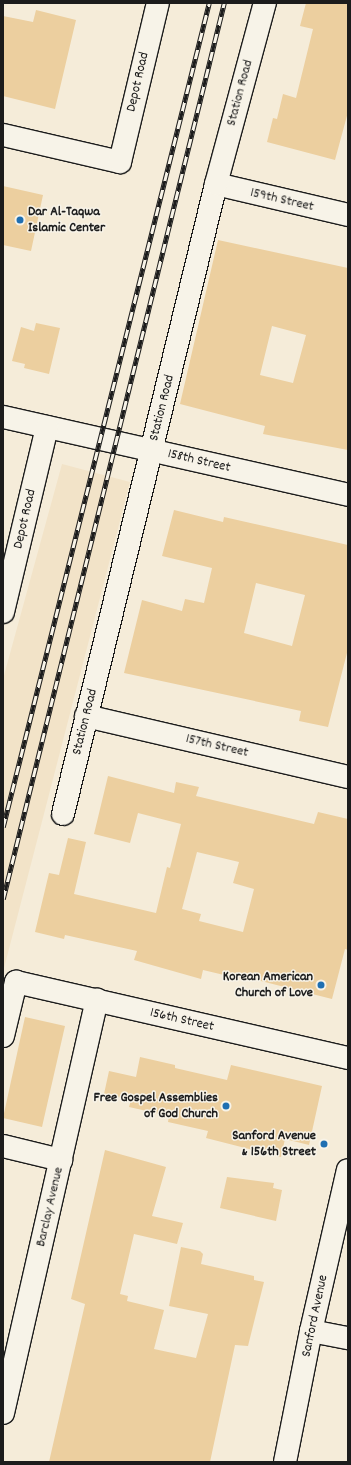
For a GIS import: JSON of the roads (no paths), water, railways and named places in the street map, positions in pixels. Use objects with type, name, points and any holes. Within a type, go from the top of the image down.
[{"type":"street","name":"Depot Road","points":[[3,135],[120,162],[158,3]]},
{"type":"street","name":"Station Road","points":[[63,814],[216,184],[265,3]]},
{"type":"street","name":"159th Street","points":[[216,184],[348,215]]},
{"type":"street","name":"158th Street","points":[[3,417],[348,495]]},
{"type":"street","name":"Depot Road","points":[[3,612],[47,427]]},
{"type":"street","name":"157th Street","points":[[86,716],[348,777]]},
{"type":"street","name":"156th Street","points":[[3,1036],[16,982],[348,1058]]},
{"type":"street","name":"Barclay Avenue","points":[[3,1413],[97,1000]]},
{"type":"street","points":[[3,1146],[60,1160]]},
{"type":"street","name":"Sanford Avenue","points":[[284,1462],[311,1330],[348,1170]]},
{"type":"street","points":[[311,1330],[348,1338]]},
{"type":"railway","points":[[3,827],[209,3]]},
{"type":"railway","points":[[3,899],[224,3]]},
{"type":"place","name":"Dar Al-Taqwa Islamic Center","points":[[20,220]]},
{"type":"place","name":"Korean American Church of Love","points":[[321,985]]},
{"type":"place","name":"Free Gospel Assemblies of God Church","points":[[226,1106]]},
{"type":"place","name":"Sanford Avenue & 156th Street","points":[[324,1144]]}]
